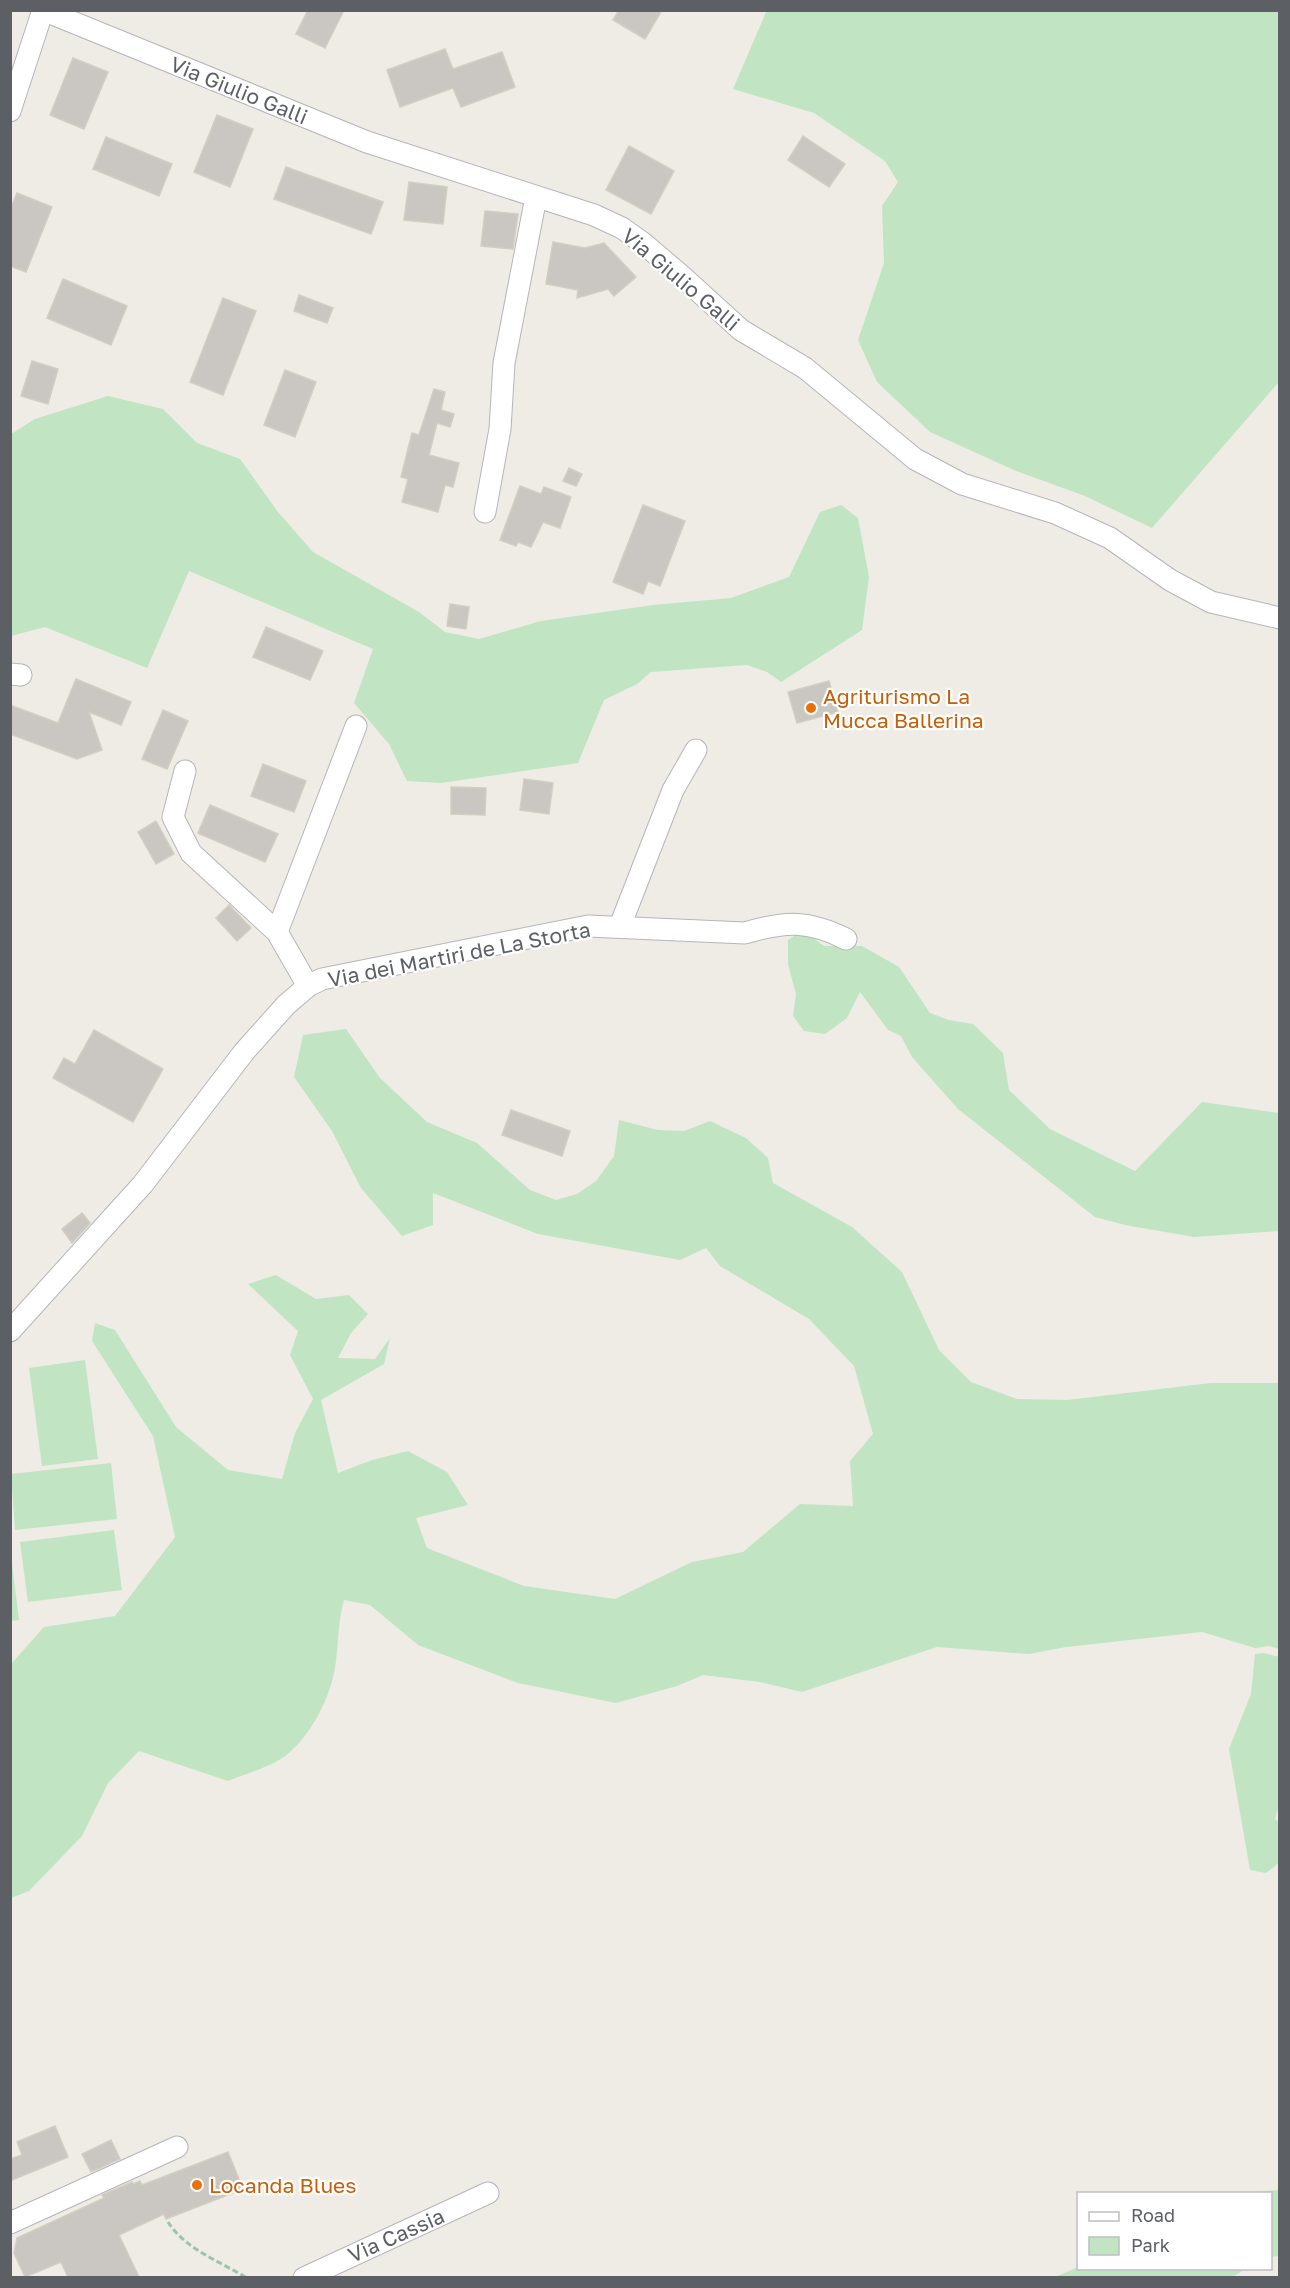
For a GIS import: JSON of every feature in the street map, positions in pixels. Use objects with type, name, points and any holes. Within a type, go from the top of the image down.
[{"type":"street","points":[[10,111],[43,10]]},
{"type":"street","name":"Via Giulio Galli","points":[[43,10],[367,142],[594,215],[622,228],[684,278],[741,330],[805,368],[915,459],[962,484],[1055,513],[1110,538],[1170,580],[1211,602],[1280,618]]},
{"type":"street","points":[[485,512],[500,429],[504,363],[536,197]]},
{"type":"street","points":[[277,932],[356,726]]},
{"type":"street","points":[[620,926],[673,790],[696,750]]},
{"type":"street","points":[[185,771],[173,817],[192,853],[277,932],[308,986]]},
{"type":"street","name":"Via dei Martiri de La Storta","points":[[10,1331],[143,1184],[244,1052],[286,1005],[308,986],[335,975],[588,926],[745,933],[765,927],[792,924],[822,927],[846,939]]},
{"type":"street","points":[[10,2223],[177,2146]]},
{"type":"street","name":"Via Cassia","points":[[304,2277],[488,2193]]},
{"type":"path","points":[[168,2222],[173,2230],[188,2243],[247,2277]]},
{"type":"green space","points":[[767,10],[1279,11],[1279,382],[1152,528],[1085,496],[1016,471],[930,432],[877,382],[858,340],[884,263],[882,206],[898,182],[885,161],[814,113],[733,89]]},
{"type":"green space","points":[[108,396],[163,409],[197,443],[240,459],[278,512],[313,552],[419,612],[445,632],[479,639],[541,621],[653,605],[731,598],[789,577],[820,512],[841,505],[858,518],[869,577],[862,630],[781,682],[767,672],[747,665],[651,672],[637,684],[604,700],[578,763],[441,783],[407,781],[389,744],[354,703],[373,649],[189,571],[147,668],[45,627],[11,636],[11,434],[35,419]]},
{"type":"green space","points":[[803,930],[824,946],[862,946],[899,967],[930,1013],[949,1020],[973,1024],[1003,1053],[1009,1090],[1050,1129],[1135,1171],[1202,1102],[1279,1113],[1279,1231],[1194,1237],[1125,1225],[1095,1217],[958,1109],[912,1057],[901,1036],[888,1030],[860,992],[847,1018],[825,1034],[804,1031],[793,1016],[796,994],[788,964],[788,940]]},
{"type":"green space","points":[[346,1029],[380,1078],[427,1122],[477,1143],[530,1190],[556,1200],[577,1194],[596,1181],[614,1156],[619,1120],[658,1130],[684,1131],[710,1121],[746,1138],[768,1158],[773,1183],[852,1227],[902,1272],[939,1350],[971,1382],[1017,1399],[1067,1400],[1211,1383],[1279,1383],[1279,1649],[1269,1646],[1255,1648],[1202,1632],[1066,1647],[1029,1654],[937,1647],[802,1692],[760,1682],[703,1675],[677,1686],[616,1703],[518,1683],[418,1645],[370,1605],[344,1600],[334,1673],[327,1697],[307,1733],[289,1753],[267,1766],[228,1781],[139,1751],[108,1783],[82,1836],[29,1891],[11,1898],[11,1664],[44,1627],[115,1616],[175,1537],[153,1436],[92,1341],[95,1323],[115,1330],[176,1427],[228,1470],[282,1479],[295,1433],[313,1399],[290,1355],[298,1331],[248,1284],[276,1275],[316,1299],[349,1295],[368,1314],[351,1333],[338,1358],[375,1359],[390,1338],[384,1364],[321,1400],[338,1473],[372,1460],[408,1451],[447,1472],[468,1505],[416,1518],[427,1548],[524,1586],[615,1599],[692,1562],[743,1552],[800,1504],[853,1506],[850,1461],[873,1434],[854,1366],[809,1319],[720,1266],[706,1248],[680,1260],[538,1234],[433,1193],[433,1225],[402,1236],[361,1188],[332,1131],[294,1077],[303,1035]]},
{"type":"green space","points":[[85,1360],[98,1459],[42,1466],[29,1368]]},
{"type":"green space","points":[[111,1463],[117,1519],[15,1530],[11,1474]]},
{"type":"green space","points":[[114,1530],[122,1590],[28,1602],[20,1542]]},
{"type":"green space","points":[[11,1556],[19,1620],[10,1621]]},
{"type":"green space","points":[[1263,1653],[1280,1657],[1280,1801],[1275,1819],[1279,1822],[1279,1863],[1266,1873],[1250,1870],[1229,1749],[1251,1694],[1255,1654]]},
{"type":"green space","points":[[1279,2190],[1279,2256],[1272,2257],[1272,2192],[1249,2192]]},
{"type":"green space","points":[[1077,2267],[1077,2270],[1244,2270],[1233,2277],[1055,2277]]},
{"type":"building","points":[[308,10],[344,10],[325,48],[296,34]]},
{"type":"building","points":[[619,10],[662,10],[645,39],[613,20]]},
{"type":"building","points":[[445,49],[453,69],[502,52],[515,87],[461,107],[453,88],[400,107],[387,70]]},
{"type":"building","points":[[73,58],[108,72],[84,129],[50,115]]},
{"type":"building","points":[[217,115],[253,129],[230,187],[194,172]]},
{"type":"building","points":[[803,136],[845,164],[829,187],[788,160]]},
{"type":"building","points":[[106,137],[172,164],[159,196],[93,169]]},
{"type":"building","points":[[629,146],[674,171],[651,214],[606,190]]},
{"type":"building","points":[[286,167],[383,202],[371,234],[274,199]]},
{"type":"building","points":[[409,182],[447,187],[443,224],[404,220]]},
{"type":"building","points":[[17,193],[52,207],[26,272],[10,266],[10,210]]},
{"type":"building","points":[[485,211],[518,214],[513,249],[481,246]]},
{"type":"building","points":[[553,242],[585,248],[604,243],[636,277],[614,296],[608,289],[577,298],[578,290],[546,284]]},
{"type":"building","points":[[63,279],[127,306],[111,345],[47,318]]},
{"type":"building","points":[[299,295],[333,308],[327,323],[294,311]]},
{"type":"building","points":[[223,298],[256,311],[223,395],[190,382]]},
{"type":"building","points":[[32,361],[58,369],[48,404],[21,396]]},
{"type":"building","points":[[285,370],[316,382],[295,437],[264,425]]},
{"type":"building","points":[[434,389],[445,392],[441,410],[454,414],[450,427],[437,423],[429,455],[459,463],[453,487],[445,485],[438,512],[402,502],[408,479],[401,477],[412,433],[419,435]]},
{"type":"building","points":[[569,468],[582,474],[576,486],[563,481]]},
{"type":"building","points":[[520,486],[541,494],[544,487],[571,497],[560,528],[543,522],[531,547],[518,542],[516,546],[500,540]]},
{"type":"building","points":[[643,505],[685,521],[660,586],[648,581],[643,594],[613,582]]},
{"type":"building","points":[[450,604],[469,607],[466,629],[447,626]]},
{"type":"building","points":[[266,627],[323,651],[310,680],[253,657]]},
{"type":"building","points":[[76,679],[131,702],[121,725],[89,712],[102,750],[77,759],[10,734],[10,705],[58,723]]},
{"type":"building","points":[[829,681],[838,712],[797,723],[788,692]]},
{"type":"building","points":[[163,710],[188,721],[167,769],[142,759]]},
{"type":"building","points":[[263,764],[306,781],[294,812],[251,796]]},
{"type":"building","points":[[524,779],[553,783],[549,814],[520,810]]},
{"type":"building","points":[[451,787],[486,788],[485,815],[451,814]]},
{"type":"building","points":[[210,805],[278,834],[265,862],[198,833]]},
{"type":"building","points":[[156,821],[174,854],[156,864],[138,832]]},
{"type":"building","points":[[229,905],[251,928],[237,941],[216,918]]},
{"type":"building","points":[[94,1030],[163,1069],[133,1122],[53,1078],[64,1058],[75,1064]]},
{"type":"building","points":[[511,1110],[570,1131],[562,1156],[502,1135]]},
{"type":"building","points":[[82,1213],[90,1223],[72,1243],[62,1229]]},
{"type":"building","points":[[55,2126],[68,2157],[10,2181],[10,2159],[22,2155],[17,2142]]},
{"type":"building","points":[[111,2140],[120,2159],[91,2172],[82,2154]]},
{"type":"building","points":[[228,2152],[243,2189],[166,2219],[164,2214],[119,2235],[139,2277],[68,2277],[61,2262],[25,2277],[14,2253],[17,2238],[104,2198],[102,2195],[132,2182],[133,2184],[140,2181],[142,2185]]},
{"type":"place","name":"Agriturismo La Mucca Ballerina","points":[[811,708]]},
{"type":"place","name":"Locanda Blues","points":[[197,2185]]}]
